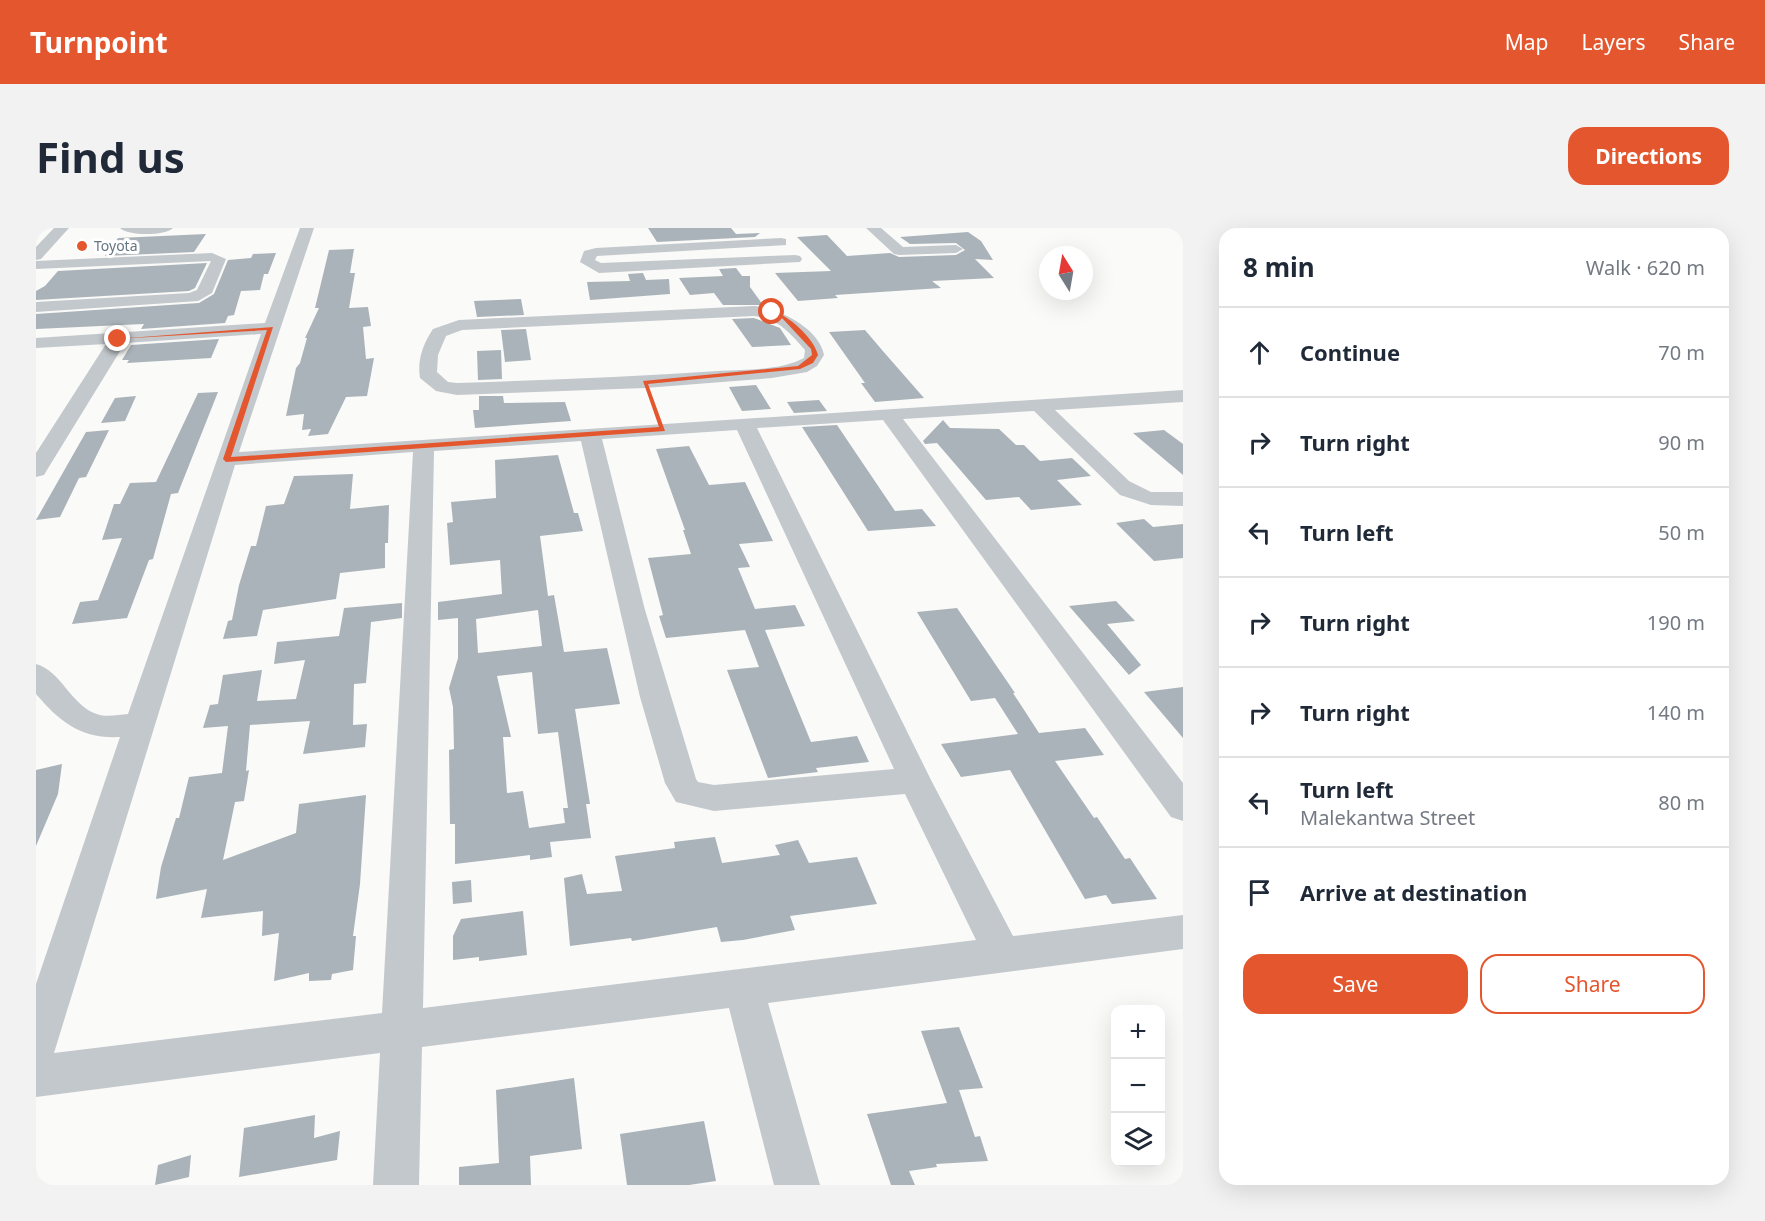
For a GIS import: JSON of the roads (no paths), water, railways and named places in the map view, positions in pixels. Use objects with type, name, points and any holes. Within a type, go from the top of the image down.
[{"type":"street","points":[[36,256],[62,228]]},
{"type":"street","points":[[127,228],[166,228]]},
{"type":"street","points":[[36,1046],[226,459],[307,228]]},
{"type":"street","points":[[769,228],[781,242],[799,264],[600,268],[587,262],[589,254],[596,252],[781,242]]},
{"type":"street","points":[[873,228],[899,251],[956,249]]},
{"type":"street","points":[[36,266],[212,257],[219,260],[204,293],[192,298],[36,307]]},
{"type":"street","points":[[772,312],[785,318],[814,349],[815,355],[811,362],[800,368],[645,382],[458,389],[436,384],[429,378],[428,371],[431,345],[439,333],[459,325],[772,312]]},
{"type":"street","points":[[36,343],[271,328]]},
{"type":"street","points":[[36,470],[118,339]]},
{"type":"street","points":[[645,382],[657,413]]},
{"type":"street","points":[[226,459],[590,434],[657,413],[744,423],[1182,397]]},
{"type":"street","points":[[1039,405],[1121,486],[1134,494],[1163,500],[1183,499]]},
{"type":"street","points":[[889,415],[1183,807]]},
{"type":"street","points":[[744,423],[915,780],[1002,954]]},
{"type":"street","points":[[590,434],[621,575],[656,705],[681,783],[688,793],[714,798],[915,780]]},
{"type":"street","points":[[396,1185],[424,446]]},
{"type":"street","points":[[36,674],[55,696],[84,722],[92,725],[140,725]]},
{"type":"street","points":[[36,1076],[401,1032],[1183,932]]},
{"type":"street","points":[[744,988],[797,1185]]},
{"type":"place","name":"Toyota","points":[[82,246]]}]
